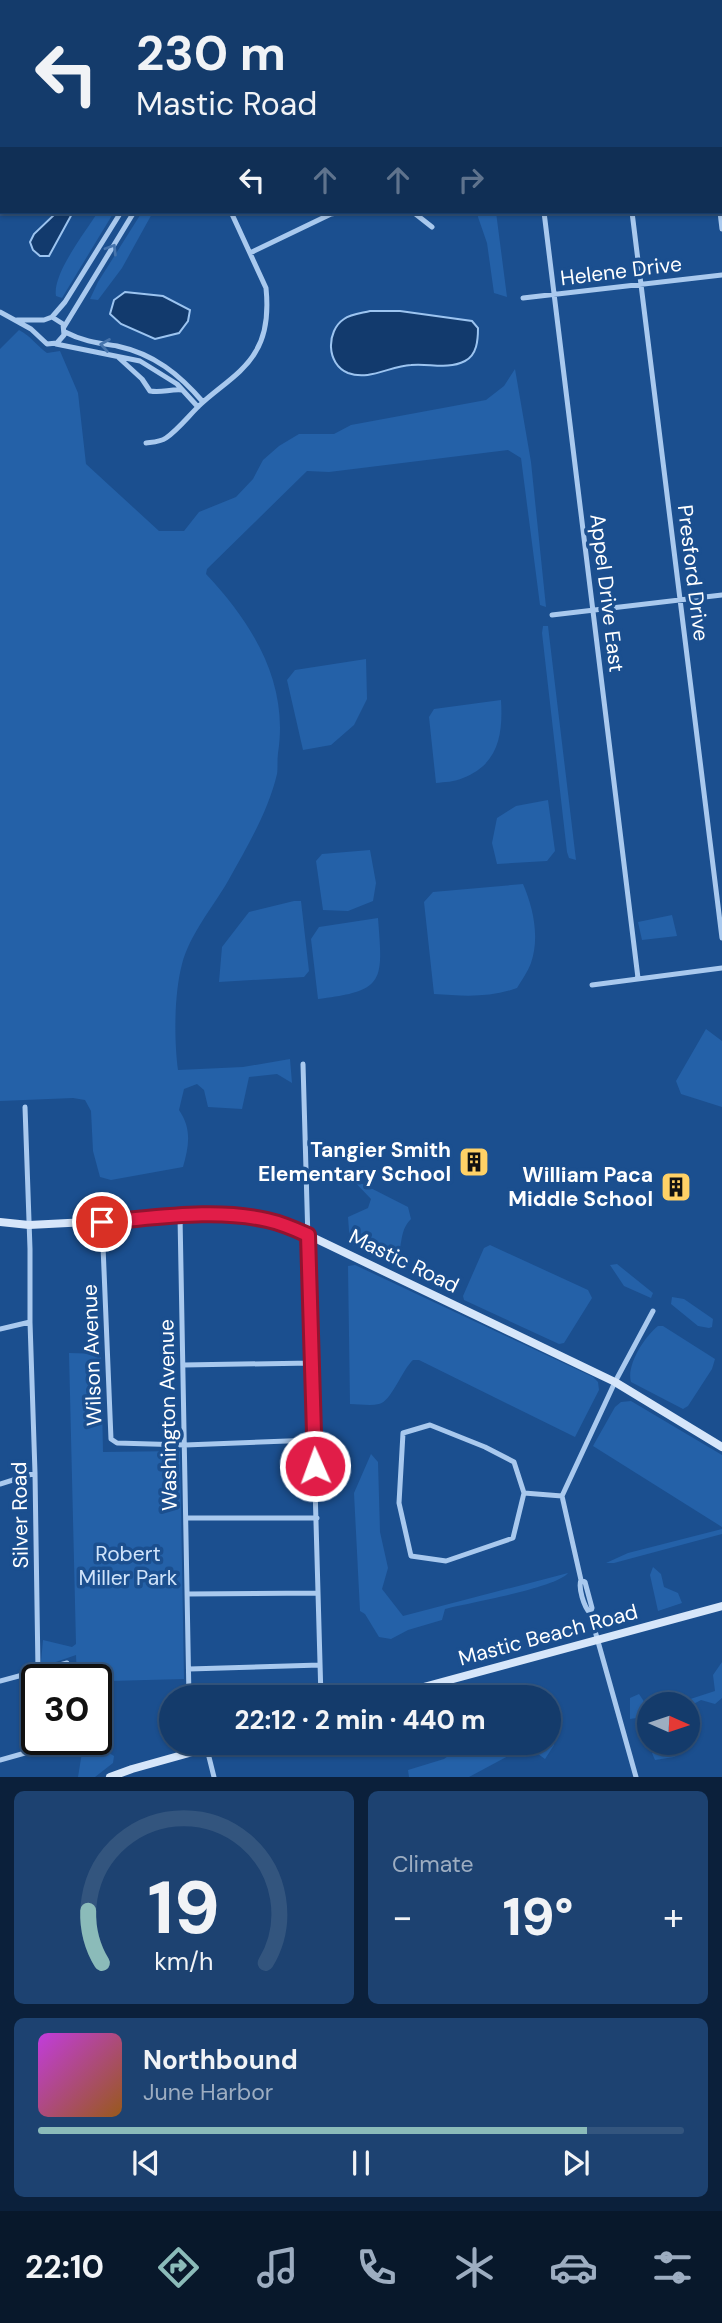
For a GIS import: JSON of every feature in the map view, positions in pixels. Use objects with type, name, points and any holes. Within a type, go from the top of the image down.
[{"type":"main road","name":"Mastic Road","points":[[0,1222],[29,1225],[224,1214],[271,1221],[308,1235],[615,1382],[722,1447]]},
{"type":"main road","name":"Mastic Beach Road","points":[[430,1685],[722,1606]]},
{"type":"main road","points":[[110,1777],[173,1755]]},
{"type":"street","points":[[16,320],[44,320],[52,317],[65,302],[120,214]]},
{"type":"street","points":[[56,344],[63,338],[64,329],[133,214]]},
{"type":"street","points":[[146,443],[159,442],[169,436],[203,401],[244,366],[256,353],[263,337],[266,288],[232,214]]},
{"type":"street","points":[[250,253],[331,214]]},
{"type":"street","points":[[416,214],[432,227]]},
{"type":"street","name":"Appel Drive East","points":[[544,214],[638,978]]},
{"type":"street","name":"Presford Drive","points":[[632,214],[722,938]]},
{"type":"street","name":"Helene Drive","points":[[523,298],[722,275]]},
{"type":"street","points":[[0,312],[38,334],[44,343],[140,360],[172,380],[198,407]]},
{"type":"street","points":[[52,317],[82,341],[139,352],[156,360],[176,374],[203,401]]},
{"type":"street","points":[[38,334],[39,326],[44,320]]},
{"type":"street","points":[[116,355],[135,372],[150,391],[160,393],[170,389],[182,390]]},
{"type":"street","points":[[170,389],[176,374]]},
{"type":"street","points":[[552,615],[722,595]]},
{"type":"street","points":[[592,985],[722,968]]},
{"type":"street","points":[[303,1064],[321,1685]]},
{"type":"street","name":"Silver Road","points":[[25,1107],[38,1664]]},
{"type":"street","name":"Washington Avenue","points":[[180,1216],[189,1685]]},
{"type":"street","name":"Wilson Avenue","points":[[102,1222],[111,1440],[117,1443],[185,1445]]},
{"type":"street","points":[[636,1777],[590,1613],[592,1608],[585,1582],[581,1580],[562,1496],[615,1382],[653,1311]]},
{"type":"street","points":[[0,1329],[30,1322]]},
{"type":"street","points":[[183,1365],[312,1363]]},
{"type":"street","points":[[430,1425],[485,1447],[514,1462],[524,1493],[513,1538],[446,1561],[411,1556],[399,1503],[403,1433],[430,1425]]},
{"type":"street","points":[[185,1445],[314,1440]]},
{"type":"street","points":[[0,1484],[35,1473]]},
{"type":"street","points":[[524,1493],[562,1496]]},
{"type":"street","points":[[187,1518],[317,1518]]},
{"type":"street","points":[[187,1594],[318,1593]]},
{"type":"street","points":[[60,1664],[67,1662]]},
{"type":"street","points":[[189,1669],[320,1665]]},
{"type":"street","points":[[0,1681],[21,1675]]},
{"type":"street","points":[[0,1760],[21,1754]]},
{"type":"street","points":[[208,1755],[214,1777]]},
{"type":"green space","points":[[97,214],[113,214],[62,298],[56,296],[59,276]]},
{"type":"green space","points":[[141,214],[152,214],[122,268],[98,300],[90,299]]},
{"type":"green space","points":[[478,214],[496,214],[507,297],[494,293],[487,243]]},
{"type":"green space","points":[[19,330],[47,353],[60,351],[78,393],[86,464],[159,531],[184,531],[199,512],[236,497],[253,479],[263,460],[299,434],[334,434],[351,425],[486,400],[504,386],[515,369],[531,462],[546,607],[540,605],[521,458],[508,450],[329,472],[307,471],[207,569],[206,574],[239,613],[264,656],[278,703],[280,727],[277,774],[268,802],[228,881],[190,942],[182,964],[177,989],[178,1070],[243,1067],[290,1059],[292,1083],[277,1074],[249,1077],[242,1109],[208,1107],[204,1090],[197,1084],[184,1089],[179,1110],[186,1124],[188,1138],[183,1167],[111,1180],[100,1177],[93,1151],[91,1111],[85,1100],[73,1098],[0,1101],[0,349]]},
{"type":"green space","points":[[543,626],[548,626],[576,860],[569,858],[567,852]]},
{"type":"green space","points":[[366,659],[367,699],[354,725],[331,745],[303,750],[287,680],[295,670]]},
{"type":"green space","points":[[501,700],[499,736],[484,765],[463,778],[436,783],[429,717],[434,709]]},
{"type":"green space","points":[[548,800],[555,851],[547,861],[497,864],[492,843],[497,818],[516,806]]},
{"type":"green space","points":[[370,850],[376,883],[373,901],[348,911],[323,910],[316,861],[322,854]]},
{"type":"green space","points":[[523,884],[530,902],[535,943],[531,963],[517,988],[487,995],[434,994],[424,902],[433,892]]},
{"type":"green space","points":[[301,901],[309,971],[304,977],[219,982],[222,947],[249,912]]},
{"type":"green space","points":[[672,915],[677,936],[642,940],[638,922]]},
{"type":"green space","points":[[378,918],[380,957],[375,980],[368,987],[356,992],[318,999],[311,939],[319,927]]},
{"type":"green space","points":[[706,1029],[722,1041],[722,1107],[681,1094],[676,1081]]},
{"type":"green space","points":[[351,1178],[408,1207],[411,1219],[403,1233],[397,1259],[386,1260],[350,1244],[348,1217],[368,1208],[371,1199]]},
{"type":"green space","points":[[490,1245],[588,1290],[592,1298],[564,1343],[559,1344],[464,1300],[463,1296],[484,1248]]},
{"type":"green space","points":[[617,1264],[653,1293],[651,1298],[624,1286],[610,1265]]},
{"type":"green space","points":[[355,1265],[593,1377],[598,1382],[599,1390],[575,1437],[419,1360],[413,1360],[383,1402],[372,1405],[350,1404],[348,1266]]},
{"type":"green space","points":[[672,1297],[684,1299],[713,1319],[712,1327],[698,1326],[671,1304]]},
{"type":"green space","points":[[658,1326],[663,1326],[715,1359],[712,1369],[688,1406],[683,1409],[631,1382],[634,1359]]},
{"type":"green space","name":"Robert Miller Park","points":[[69,1353],[101,1354],[103,1452],[180,1451],[184,1679],[112,1681],[112,1664],[76,1664],[76,1655],[50,1664],[41,1662],[43,1640],[72,1647],[76,1644]]},
{"type":"green space","points":[[631,1401],[722,1455],[722,1527],[593,1446],[615,1407],[621,1402]]},
{"type":"green space","points":[[371,1454],[378,1462],[380,1532],[388,1568],[382,1589],[403,1616],[568,1573],[560,1579],[530,1589],[445,1609],[442,1620],[408,1630],[391,1639],[379,1637],[365,1614],[360,1611],[354,1493]]},
{"type":"green space","points":[[722,1529],[722,1534],[606,1563],[628,1553]]},
{"type":"green space","points":[[653,1567],[661,1574],[664,1587],[678,1593],[682,1603],[658,1611],[650,1575]]},
{"type":"green space","points":[[722,1662],[722,1698],[715,1704],[700,1701],[700,1696],[715,1691],[713,1675]]},
{"type":"green space","points":[[637,1695],[637,1718],[630,1719],[630,1698]]},
{"type":"green space","name":"Robert Miller Park","points":[[82,1755],[114,1756],[113,1763],[95,1777],[78,1777]]},
{"type":"green space","points":[[450,1755],[510,1755],[469,1777],[409,1777],[408,1770]]},
{"type":"green space","points":[[653,1755],[677,1755],[674,1757],[655,1760]]},
{"type":"shaded area","points":[[55,214],[72,214],[49,256],[40,256],[33,250],[30,242],[34,234]]},
{"type":"shaded area","points":[[125,292],[163,296],[190,310],[188,321],[179,333],[155,339],[121,324],[110,314],[114,300]]},
{"type":"shaded area","points":[[370,311],[400,311],[472,321],[478,328],[476,347],[469,358],[458,364],[411,365],[364,375],[348,373],[341,369],[332,355],[334,331],[347,317]]},
{"type":"place","name":"Tangier Smith Elementary School","points":[[474,1162]]},
{"type":"place","name":"William Paca Middle School","points":[[676,1187]]},
{"type":"route","points":[[102,1222],[224,1214],[271,1221],[308,1235],[315,1466]]}]
